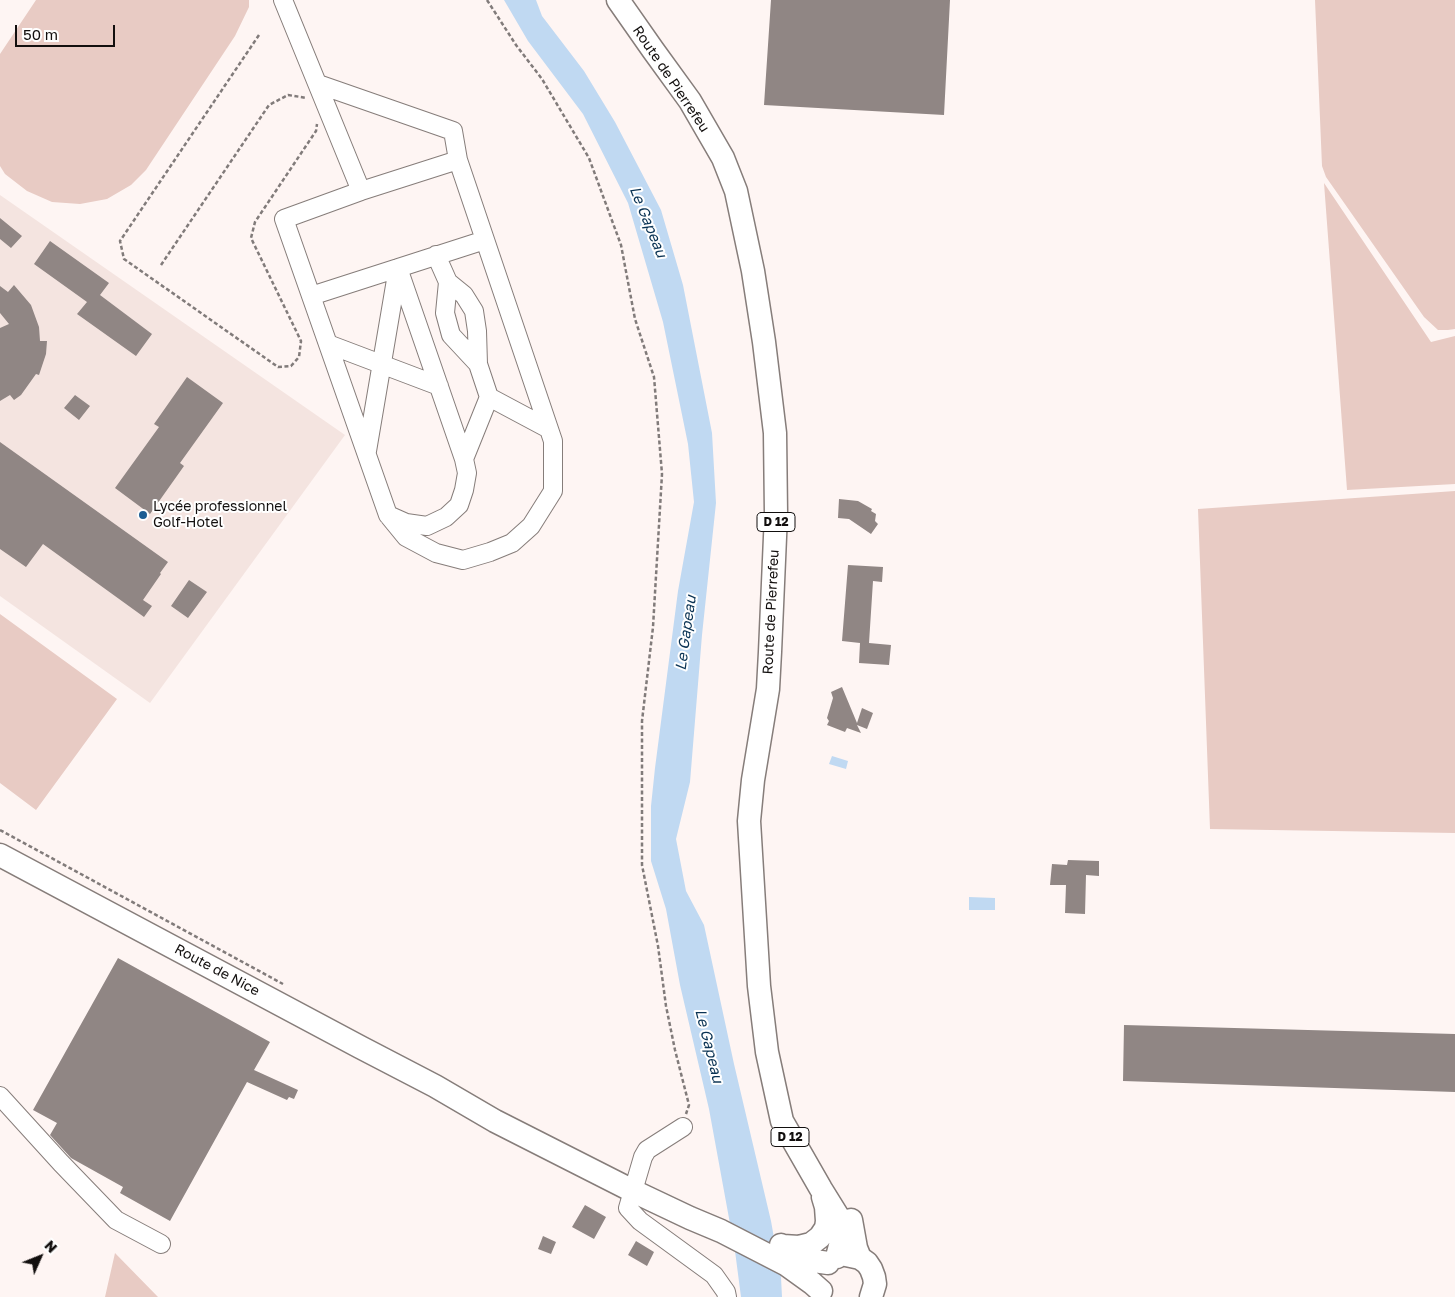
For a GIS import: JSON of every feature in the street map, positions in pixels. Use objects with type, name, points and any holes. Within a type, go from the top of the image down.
[{"type":"main road","name":"Route de Pierrefeu","points":[[618,0],[690,101],[723,158],[736,190],[753,271],[764,342],[775,433],[776,514],[768,689],[753,780],[749,821],[759,986],[772,1080]]},
{"type":"main road","name":"Route de Nice","points":[[0,855],[435,1086],[498,1111],[635,1183],[707,1217],[721,1231],[785,1255]]},
{"type":"main road","name":"D 12","points":[[772,1080],[782,1121],[821,1189]]},
{"type":"main road","points":[[772,1080],[798,1131],[839,1193],[848,1211],[860,1258]]},
{"type":"main road","points":[[785,1255],[799,1247],[811,1244],[826,1228],[826,1207],[821,1189]]},
{"type":"main road","points":[[821,1189],[840,1218],[843,1229],[842,1238],[832,1260],[820,1276],[822,1294]]},
{"type":"main road","points":[[785,1255],[807,1260],[832,1260],[845,1255],[860,1258],[871,1269],[874,1276],[875,1284],[871,1297]]},
{"type":"main road","points":[[785,1255],[822,1294]]},
{"type":"street","points":[[283,0],[361,191]]},
{"type":"street","points":[[318,84],[453,131],[458,160],[554,441],[553,491],[531,526],[512,543],[463,560],[436,553],[406,537],[388,514],[284,219],[361,191],[458,160]]},
{"type":"street","points":[[311,296],[485,240]]},
{"type":"street","points":[[436,255],[448,282],[464,295],[474,312],[477,331],[478,364],[490,397],[548,428]]},
{"type":"street","points":[[367,454],[398,268]]},
{"type":"street","points":[[388,514],[406,523],[427,526],[446,517],[459,505],[467,473],[464,459],[398,268]]},
{"type":"street","points":[[448,282],[445,313],[452,335],[478,364]]},
{"type":"street","points":[[328,344],[439,386]]},
{"type":"street","points":[[464,459],[490,397]]},
{"type":"street","points":[[0,1096],[116,1220],[161,1244]]},
{"type":"street","points":[[682,1126],[647,1150],[643,1157],[628,1208],[640,1221],[714,1275],[726,1292],[727,1297]]},
{"type":"path","points":[[487,0],[516,45],[542,79],[589,158],[621,245],[635,319],[654,378],[662,474],[653,627],[642,722],[642,865],[658,946],[666,1006],[689,1105],[682,1126]]},
{"type":"path","points":[[259,35],[120,241],[124,259],[278,367],[291,366],[299,357],[300,341],[251,238],[255,222],[316,131],[317,121]]},
{"type":"path","points":[[162,265],[269,105],[288,95],[306,97],[312,104]]},
{"type":"path","points":[[0,830],[289,987]]},
{"type":"shaded area","points":[[36,0],[249,0],[249,7],[235,36],[146,170],[131,185],[107,199],[80,204],[52,202],[27,191],[5,174],[0,166],[0,54]]},
{"type":"shaded area","points":[[1315,0],[1455,0],[1455,329],[1438,330],[1424,317],[1326,177],[1322,166]]},
{"type":"shaded area","points":[[1324,183],[1431,342],[1455,336],[1455,484],[1347,490]]},
{"type":"shaded area","name":"Lycée professionnel Golf-Hotel","points":[[0,195],[345,435],[150,703],[0,596]]},
{"type":"shaded area","points":[[1455,491],[1455,833],[1210,829],[1198,509]]},
{"type":"shaded area","points":[[0,614],[117,699],[36,810],[0,783]]},
{"type":"shaded area","points":[[115,1253],[158,1297],[105,1297]]},
{"type":"water","name":"Le Gapeau","points":[[504,0],[536,0],[542,16],[584,71],[615,122],[661,210],[683,285],[712,433],[716,503],[702,635],[690,782],[676,839],[686,891],[704,925],[771,1221],[781,1277],[782,1297],[741,1297],[735,1251],[709,1109],[680,985],[666,909],[651,861],[651,806],[655,768],[678,591],[694,502],[688,444],[663,322],[628,203],[583,114],[528,41]]},
{"type":"water","points":[[832,756],[848,761],[846,769],[829,764]]},
{"type":"water","points":[[969,897],[995,898],[995,910],[969,910]]},
{"type":"building","points":[[771,0],[950,0],[944,115],[764,105]]},
{"type":"building","points":[[0,218],[22,236],[11,248],[0,239]]},
{"type":"building","points":[[50,241],[109,283],[100,295],[152,334],[136,356],[77,314],[87,302],[34,264]]},
{"type":"building","points":[[14,285],[31,305],[39,327],[40,341],[47,341],[46,354],[39,375],[36,374],[21,395],[14,400],[10,395],[0,401],[0,328],[9,324],[0,313],[0,286],[8,292]]},
{"type":"building","points":[[187,377],[223,403],[180,463],[184,466],[150,514],[115,488],[159,427],[154,424]]},
{"type":"building","points":[[75,395],[90,406],[79,420],[64,408]]},
{"type":"building","points":[[0,442],[168,562],[143,600],[152,606],[144,617],[43,544],[26,567],[0,549]]},
{"type":"building","points":[[839,499],[858,501],[872,509],[871,511],[876,514],[875,521],[878,524],[871,534],[849,519],[838,518]]},
{"type":"building","points":[[848,565],[883,567],[882,582],[873,581],[869,643],[891,645],[889,665],[859,663],[860,643],[842,641]]},
{"type":"building","points":[[189,580],[207,592],[188,618],[171,606]]},
{"type":"building","points":[[842,687],[857,723],[862,708],[873,713],[867,729],[857,725],[861,733],[847,728],[845,732],[827,725],[829,721],[827,718],[833,698],[831,692]]},
{"type":"building","points":[[1068,860],[1099,861],[1099,876],[1086,875],[1085,914],[1065,913],[1066,885],[1050,885],[1052,864],[1067,865]]},
{"type":"building","points":[[118,958],[270,1042],[254,1070],[298,1090],[294,1099],[289,1097],[287,1100],[247,1082],[170,1221],[120,1193],[123,1187],[71,1158],[50,1135],[57,1123],[33,1110]]},
{"type":"building","points":[[1124,1025],[1455,1034],[1455,1092],[1123,1081]]},
{"type":"building","points":[[585,1205],[606,1217],[594,1239],[572,1227]]},
{"type":"building","points":[[543,1236],[556,1242],[551,1254],[538,1249]]},
{"type":"building","points":[[636,1241],[654,1252],[647,1266],[628,1255]]},
{"type":"place","name":"Lycée professionnel Golf-Hotel","points":[[143,515]]}]
